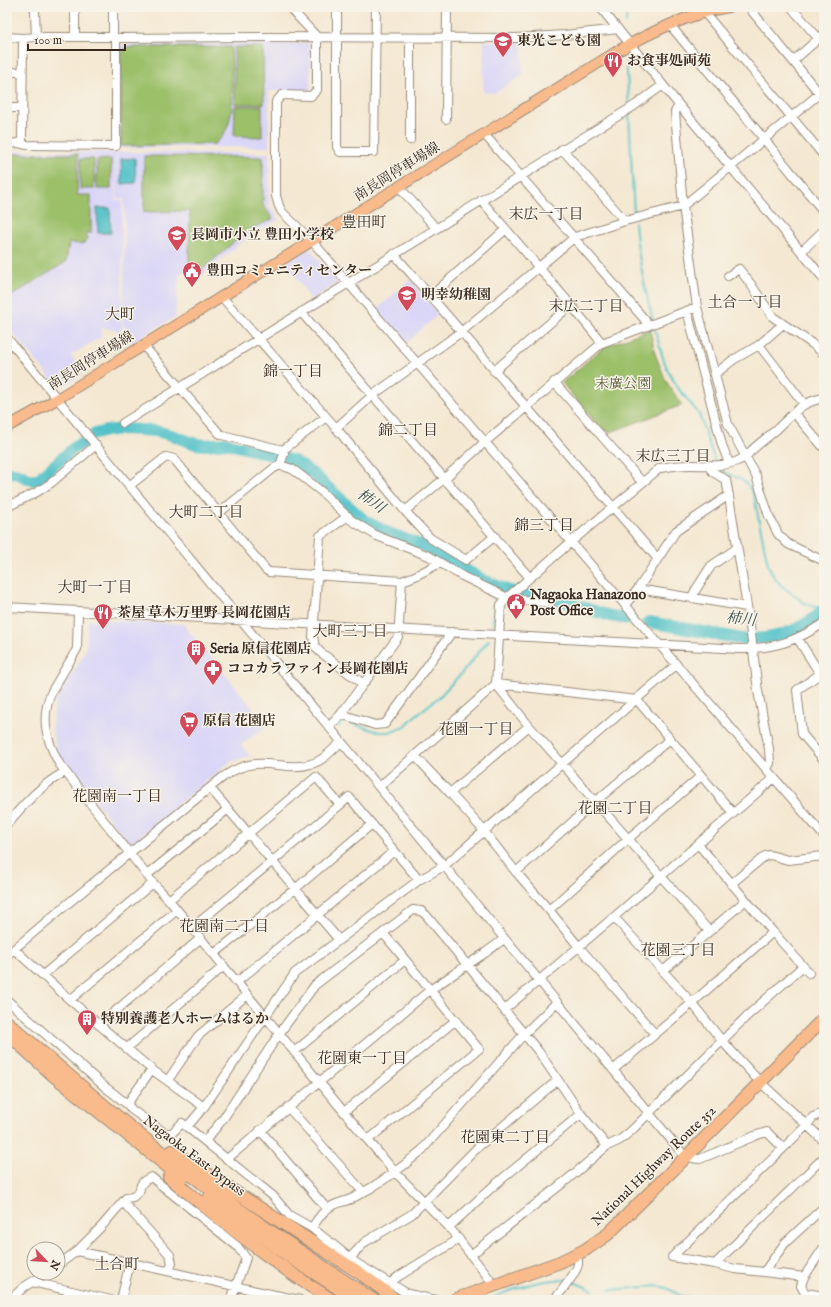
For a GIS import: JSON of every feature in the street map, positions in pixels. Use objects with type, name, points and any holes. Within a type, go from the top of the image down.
[{"type":"highway","name":"National Highway Route 352","points":[[454,1300],[545,1268],[576,1254],[608,1234],[824,1018]]},
{"type":"highway","name":"Nagaoka East Bypass","points":[[7,1022],[131,1128],[197,1180],[334,1280],[356,1300]]},
{"type":"highway","name":"Nagaoka East Bypass","points":[[7,1033],[53,1075],[186,1181],[260,1236],[334,1280],[373,1300]]},
{"type":"highway","points":[[53,1075],[105,1124],[182,1187],[292,1274],[332,1300]]},
{"type":"highway","points":[[131,1128],[178,1154],[361,1274],[404,1300]]},
{"type":"highway","points":[[361,1274],[395,1300]]},
{"type":"main road","name":"南長岡停車場線","points":[[7,427],[57,399],[630,44],[670,25],[704,12],[728,7]]},
{"type":"street","points":[[34,7],[36,11],[36,37]]},
{"type":"street","points":[[75,7],[75,37]]},
{"type":"street","points":[[7,144],[20,143],[28,145],[116,146],[115,38],[113,7]]},
{"type":"street","points":[[289,7],[317,37],[317,90],[311,96],[282,95],[276,102],[276,200],[282,212],[312,241],[824,836]]},
{"type":"street","points":[[298,7],[298,16]]},
{"type":"street","points":[[337,7],[337,147],[340,152],[374,152],[376,7]]},
{"type":"street","points":[[446,119],[447,7]]},
{"type":"street","points":[[600,7],[679,105],[824,279]]},
{"type":"street","points":[[336,428],[373,395],[461,332],[575,237],[683,206],[791,117],[823,94],[763,25],[751,10],[751,7]]},
{"type":"street","points":[[791,7],[821,36],[793,61]]},
{"type":"street","points":[[704,12],[824,156]]},
{"type":"street","points":[[670,25],[824,212]]},
{"type":"street","points":[[7,37],[516,38],[565,35],[618,29]]},
{"type":"street","points":[[20,143],[22,140],[22,38]]},
{"type":"street","points":[[410,38],[410,140]]},
{"type":"street","points":[[7,72],[22,72]]},
{"type":"street","points":[[123,423],[257,338],[634,106],[663,85]]},
{"type":"street","points":[[679,105],[675,112],[683,206],[697,308],[728,424],[756,476],[769,516],[778,534],[788,544],[824,561]]},
{"type":"street","points":[[7,108],[22,108]]},
{"type":"street","points":[[484,134],[575,237],[645,320],[648,326]]},
{"type":"street","points":[[562,149],[631,220]]},
{"type":"street","points":[[400,187],[436,228]]},
{"type":"street","points":[[481,200],[602,343]]},
{"type":"street","points":[[431,296],[506,229]]},
{"type":"street","points":[[802,251],[824,230]]},
{"type":"street","points":[[394,254],[657,558]]},
{"type":"street","points":[[728,276],[739,269],[773,317],[811,343],[824,354]]},
{"type":"street","points":[[222,297],[430,538],[466,560],[495,536]]},
{"type":"street","points":[[494,370],[571,305]]},
{"type":"street","points":[[406,511],[554,382],[602,343],[687,310],[697,308]]},
{"type":"street","points":[[687,310],[727,464]]},
{"type":"street","points":[[301,312],[530,578]]},
{"type":"street","points":[[715,374],[733,360],[760,345],[782,324]]},
{"type":"street","points":[[7,338],[686,1157],[700,1159],[767,1132],[783,1148]]},
{"type":"street","points":[[143,345],[222,435],[283,452]]},
{"type":"street","points":[[760,345],[804,404]]},
{"type":"street","points":[[554,382],[642,482]]},
{"type":"street","points":[[709,931],[529,726],[496,684],[501,605],[509,596],[571,542],[660,468],[672,465],[727,464],[746,457],[804,404],[812,400],[824,398]]},
{"type":"street","points":[[794,413],[824,448]]},
{"type":"street","points":[[219,513],[280,464],[283,452],[326,417]]},
{"type":"street","points":[[7,507],[51,483],[96,446]]},
{"type":"street","points":[[129,486],[166,457],[174,458],[269,572],[402,580],[415,576],[440,563]]},
{"type":"street","points":[[280,464],[299,474],[322,492],[348,516],[377,536],[429,556],[462,576],[509,596],[550,603]]},
{"type":"street","points":[[711,465],[713,472],[726,480],[747,607],[758,692],[769,749],[770,763],[767,769]]},
{"type":"street","points":[[625,605],[638,589],[676,530],[728,495]]},
{"type":"street","points":[[348,516],[320,536],[313,637],[315,646],[320,652],[362,683]]},
{"type":"street","points":[[692,597],[694,591],[711,566],[737,548]]},
{"type":"street","points":[[329,727],[398,637],[402,580]]},
{"type":"street","points":[[638,589],[747,607]]},
{"type":"street","points":[[7,607],[660,644],[751,642],[782,644],[798,638],[824,623]]},
{"type":"street","points":[[78,612],[78,637],[76,649],[48,698],[45,714],[45,727],[52,750],[60,766],[153,883],[201,938],[344,1112],[395,1172],[460,1239],[495,1286]]},
{"type":"street","points":[[340,714],[375,725],[385,724],[452,632]]},
{"type":"street","points":[[798,638],[822,677],[797,690],[802,734],[824,760]]},
{"type":"street","points":[[187,1127],[204,1107],[295,973],[419,880],[444,866],[676,665]]},
{"type":"street","points":[[379,787],[496,684],[637,700],[733,814]]},
{"type":"street","points":[[450,792],[529,726]]},
{"type":"street","points":[[516,872],[670,739]]},
{"type":"street","points":[[7,955],[129,853],[234,769],[253,764],[301,766],[312,764],[325,756],[341,742]]},
{"type":"street","points":[[416,756],[484,831],[516,872],[579,947],[655,1034]]},
{"type":"street","points":[[7,824],[24,804],[53,778],[65,772]]},
{"type":"street","points":[[549,910],[628,838],[701,776]]},
{"type":"street","points":[[169,900],[316,777],[340,805]]},
{"type":"street","points":[[504,1010],[774,778]]},
{"type":"street","points":[[210,788],[339,940]]},
{"type":"street","points":[[192,928],[350,797],[419,880]]},
{"type":"street","points":[[147,875],[228,809]]},
{"type":"street","points":[[214,954],[295,889],[372,824]]},
{"type":"street","points":[[698,844],[809,974]]},
{"type":"street","points":[[237,982],[318,916],[394,851]]},
{"type":"street","points":[[731,884],[765,856],[770,855],[788,860],[824,856]]},
{"type":"street","points":[[43,975],[153,883]]},
{"type":"street","points":[[663,971],[746,900]]},
{"type":"street","points":[[70,1000],[177,910]]},
{"type":"street","points":[[205,1141],[242,1091],[315,985],[413,910],[421,911],[539,1052],[581,1114],[607,1146]]},
{"type":"street","points":[[614,917],[692,1003],[723,1042],[760,1082],[824,1141]]},
{"type":"street","points":[[613,1070],[773,932]]},
{"type":"street","points":[[368,1140],[479,1049],[383,933]]},
{"type":"street","points":[[99,1025],[201,938]]},
{"type":"street","points":[[227,1159],[430,990],[504,939]]},
{"type":"street","points":[[14,949],[99,1025],[152,1069],[204,1107]]},
{"type":"street","points":[[294,1052],[405,960]]},
{"type":"street","points":[[127,1048],[224,966]]},
{"type":"street","points":[[472,1254],[562,1184],[607,1146],[620,1140],[631,1131],[723,1042],[747,1016],[802,967]]},
{"type":"street","points":[[168,1080],[198,1036],[247,995]]},
{"type":"street","points":[[7,1000],[94,1077],[127,1104],[132,1110],[164,1134],[172,1133],[182,1123],[273,1196],[289,1215],[312,1228],[350,1258],[391,1285],[408,1294],[436,1300]]},
{"type":"street","points":[[312,1228],[327,1209],[363,1192],[395,1172],[422,1150],[524,1034],[557,1002]]},
{"type":"street","points":[[344,1112],[456,1020]]},
{"type":"street","points":[[127,1104],[152,1069]]},
{"type":"street","points":[[350,1258],[365,1242],[412,1214],[478,1147],[558,1080]]},
{"type":"street","points":[[288,1107],[363,1192]]},
{"type":"street","points":[[804,1277],[735,1269],[672,1257],[807,1125],[813,1117],[824,1113]]},
{"type":"street","points":[[449,1227],[491,1188],[581,1114]]},
{"type":"street","points":[[260,1130],[327,1209]]},
{"type":"street","points":[[715,1264],[824,1157]]},
{"type":"street","points":[[66,1259],[102,1226],[126,1198],[133,1197],[140,1190],[144,1181],[151,1177],[237,1246],[246,1258],[230,1300]]},
{"type":"street","points":[[123,1202],[170,1255],[172,1259],[170,1271]]},
{"type":"street","points":[[764,1272],[785,1243],[824,1206]]},
{"type":"street","points":[[391,1285],[399,1276],[460,1239]]},
{"type":"street","points":[[824,1247],[804,1277],[801,1286],[805,1293],[824,1296]]},
{"type":"street","points":[[76,1251],[300,1300]]},
{"type":"street","points":[[554,1300],[569,1280],[578,1263],[576,1254]]},
{"type":"street","points":[[121,1300],[130,1262]]},
{"type":"street","points":[[10,1300],[32,1282],[111,1300]]},
{"type":"shaded area","name":"東光こども園","points":[[484,41],[522,41],[523,75],[495,93],[483,92]]},
{"type":"shaded area","points":[[308,43],[310,45],[310,90],[269,91],[269,147],[119,148],[118,45]]},
{"type":"shaded area","points":[[7,151],[116,152],[116,200],[122,200],[122,331],[102,328],[101,337],[71,355],[82,374],[63,386],[55,384],[7,326]]},
{"type":"shaded area","name":"長岡市小立 豊田小学校","points":[[117,152],[269,153],[269,206],[279,220],[251,234],[196,281],[187,269],[179,275],[175,317],[132,342],[123,325],[125,229],[124,199],[117,198]]},
{"type":"shaded area","points":[[308,248],[339,282],[311,300],[286,262]]},
{"type":"shaded area","name":"明幸幼稚園","points":[[410,280],[438,314],[407,343],[376,310]]},
{"type":"shaded area","points":[[88,620],[183,624],[267,725],[241,745],[250,756],[230,762],[130,844],[61,758],[53,735],[52,724],[55,702],[84,654]]},
{"type":"green space","points":[[127,47],[231,47],[233,90],[231,113],[225,132],[215,144],[121,146],[121,53]]},
{"type":"green space","points":[[234,47],[263,47],[264,104],[235,104]]},
{"type":"green space","points":[[235,106],[262,106],[262,137],[234,136]]},
{"type":"green space","points":[[7,154],[78,154],[77,195],[91,195],[91,233],[86,233],[88,239],[83,244],[69,243],[66,262],[8,298],[7,297]]},
{"type":"green space","points":[[144,156],[263,157],[263,205],[273,219],[248,230],[197,274],[189,264],[190,211],[144,212]]},
{"type":"green space","points":[[80,159],[94,159],[94,189],[80,189]]},
{"type":"green space","points":[[111,159],[111,189],[97,189],[97,160]]},
{"type":"green space","name":"末廣公園","points":[[650,329],[655,354],[666,381],[682,405],[611,432],[601,429],[562,383],[604,347]]},
{"type":"water","points":[[135,158],[136,183],[122,184],[121,159]]},
{"type":"water","points":[[97,208],[110,208],[111,233],[98,233]]},
{"type":"waterway","points":[[626,23],[627,7]]},
{"type":"waterway","points":[[626,57],[629,107]]},
{"type":"waterway","points":[[629,112],[634,217]]},
{"type":"waterway","points":[[635,222],[639,259],[653,321]]},
{"type":"waterway","points":[[654,326],[668,371],[678,388],[699,414],[717,464]]},
{"type":"waterway","name":"柿川","points":[[95,434],[122,429],[156,431],[196,444],[205,445],[226,443],[294,461],[313,474],[365,521],[389,533],[426,547],[483,580],[520,594],[546,596],[610,616],[630,619]]},
{"type":"waterway","name":"柿川","points":[[7,471],[19,474],[30,480],[37,480],[75,447],[85,441]]},
{"type":"waterway","points":[[719,467],[721,470],[744,481],[753,494],[768,565],[775,579],[806,604],[815,607],[824,607]]},
{"type":"waterway","points":[[492,630],[495,595]]},
{"type":"waterway","name":"柿川","points":[[649,622],[742,639],[754,639],[776,636],[796,629],[815,618],[824,610]]},
{"type":"waterway","points":[[338,726],[344,721],[379,732],[389,732],[405,726],[439,697],[461,674],[489,640]]},
{"type":"waterway","points":[[485,1300],[536,1283],[567,1280]]},
{"type":"waterway","points":[[571,1281],[593,1290]]},
{"type":"waterway","points":[[609,1290],[657,1286],[667,1288],[681,1296],[720,1300]]},
{"type":"place","name":"東光こども園","points":[[503,58]]},
{"type":"place","name":"お食事処両苑","points":[[613,78]]},
{"type":"place","name":"長岡市小立 豊田小学校","points":[[177,252]]},
{"type":"place","name":"豊田コミュニティセンター","points":[[192,288]]},
{"type":"place","name":"明幸幼稚園","points":[[407,312]]},
{"type":"place","name":"Nagaoka Hanazono Post Office","points":[[516,620]]},
{"type":"place","name":"茶屋 草木万里野 長岡花園店","points":[[103,630]]},
{"type":"place","name":"Seria 原信花園店","points":[[196,666]]},
{"type":"place","name":"ココカラファイン長岡花園店","points":[[213,686]]},
{"type":"place","name":"原信 花園店","points":[[189,738]]},
{"type":"place","name":"特別養護老人ホームはるか","points":[[87,1036]]},
{"type":"district","name":"末広一丁目","points":[[546,214]]},
{"type":"district","name":"豊田町","points":[[364,222]]},
{"type":"district","name":"土合一丁目","points":[[745,302]]},
{"type":"district","name":"末広二丁目","points":[[586,306]]},
{"type":"district","name":"大町","points":[[120,314]]},
{"type":"district","name":"錦一丁目","points":[[293,371]]},
{"type":"district","name":"錦二丁目","points":[[408,430]]},
{"type":"district","name":"末広三丁目","points":[[673,456]]},
{"type":"district","name":"大町二丁目","points":[[206,512]]},
{"type":"district","name":"錦三丁目","points":[[544,525]]},
{"type":"district","name":"大町一丁目","points":[[95,587]]},
{"type":"district","name":"大町三丁目","points":[[350,631]]},
{"type":"district","name":"花園一丁目","points":[[476,729]]},
{"type":"district","name":"花園南一丁目","points":[[117,796]]},
{"type":"district","name":"花園二丁目","points":[[615,808]]},
{"type":"district","name":"花園南二丁目","points":[[224,926]]},
{"type":"district","name":"花園三丁目","points":[[678,950]]},
{"type":"district","name":"花園東一丁目","points":[[362,1058]]},
{"type":"district","name":"花園東二丁目","points":[[505,1137]]},
{"type":"district","name":"土合町","points":[[117,1264]]}]
